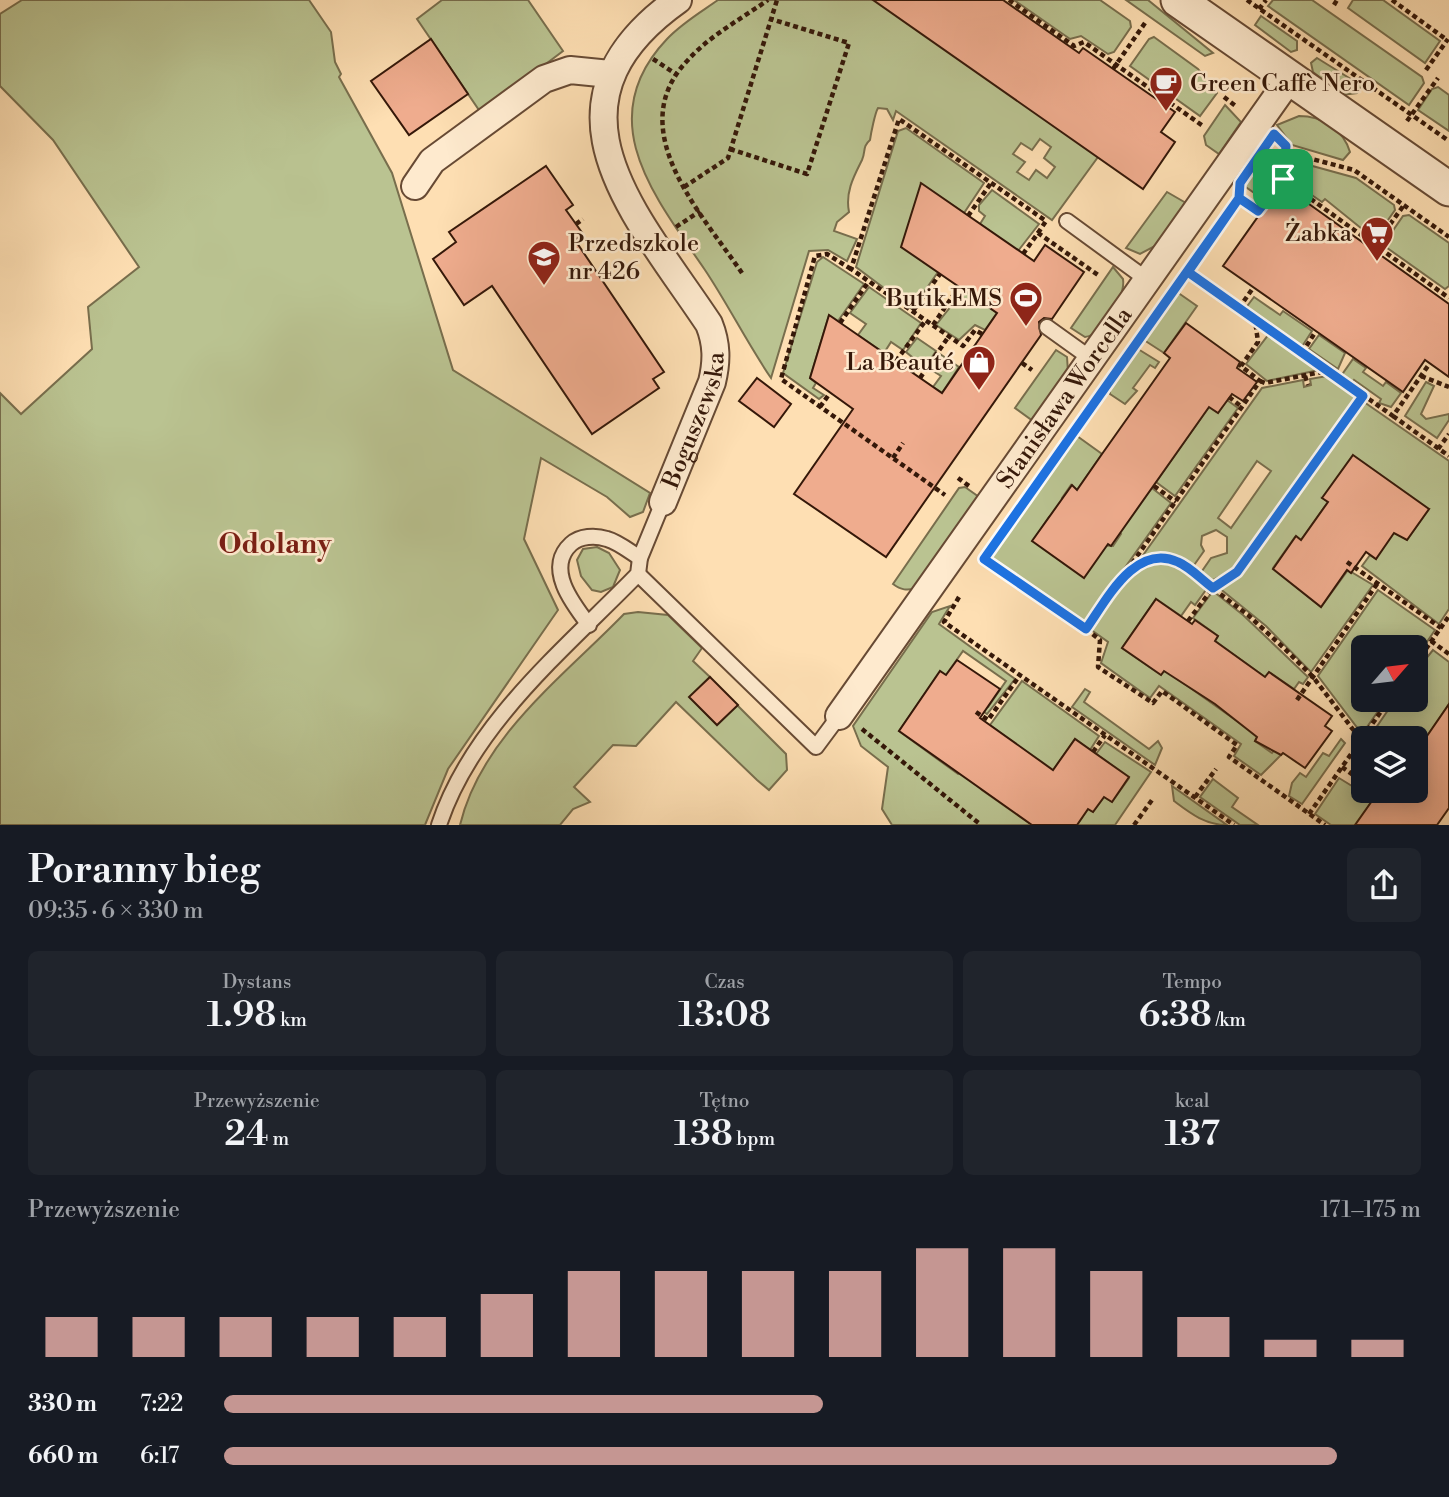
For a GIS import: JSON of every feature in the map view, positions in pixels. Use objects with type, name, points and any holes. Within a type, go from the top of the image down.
[{"type":"street","points":[[415,186],[432,161],[544,79],[570,70],[610,74],[639,32],[678,0]]},
{"type":"street","points":[[1178,0],[1449,189]]},
{"type":"street","name":"Boguszewska","points":[[610,74],[605,136],[616,181],[709,324],[715,339],[712,382],[663,502]]},
{"type":"street","name":"Stanisława Worcella","points":[[843,711],[1290,78]]},
{"type":"lane","points":[[1067,221],[1149,281]]},
{"type":"lane","points":[[1046,327],[1093,360]]},
{"type":"lane","points":[[439,825],[449,796],[509,708],[638,574],[640,558],[663,502]]},
{"type":"lane","points":[[589,625],[564,587],[559,568],[563,552],[575,540],[593,536],[609,539],[640,558]]},
{"type":"lane","points":[[638,574],[817,747],[843,711]]},
{"type":"path","points":[[742,273],[684,187],[665,149],[662,122],[665,96],[676,74],[703,46],[768,0]]},
{"type":"path","points":[[684,187],[727,158],[777,0]]},
{"type":"path","points":[[1009,0],[1074,46],[1084,42],[1203,126]]},
{"type":"path","points":[[1247,0],[1449,141]]},
{"type":"path","points":[[1253,19],[1266,0]]},
{"type":"path","points":[[1392,0],[1448,39],[1426,70]]},
{"type":"path","points":[[730,149],[807,174],[849,43],[771,19]]},
{"type":"path","points":[[1115,66],[1146,23]]},
{"type":"path","points":[[647,54],[676,74]]},
{"type":"path","points":[[1408,121],[1438,78]]},
{"type":"path","points":[[851,269],[899,119],[1046,221],[1023,254]]},
{"type":"path","points":[[1270,140],[1274,134],[1293,154],[1354,170],[1449,237]]},
{"type":"path","points":[[1239,198],[1258,211],[1283,179],[1286,146]]},
{"type":"path","points":[[1283,179],[1449,298]]},
{"type":"path","points":[[968,215],[991,183]]},
{"type":"path","points":[[1231,208],[1239,198],[1239,190]]},
{"type":"path","points":[[1375,245],[1404,205]]},
{"type":"path","points":[[672,230],[700,211]]},
{"type":"path","points":[[576,224],[583,219]]},
{"type":"path","points":[[1038,233],[1098,275]]},
{"type":"path","points":[[945,495],[781,379],[815,256],[827,254],[964,346],[975,330],[982,334]]},
{"type":"path","points":[[1180,283],[1195,261]]},
{"type":"path","points":[[1188,272],[1449,456]]},
{"type":"path","points":[[913,311],[940,274]]},
{"type":"path","points":[[840,323],[869,281]]},
{"type":"path","points":[[933,325],[960,287]]},
{"type":"path","points":[[1239,309],[1254,288]]},
{"type":"path","points":[[897,361],[926,320]]},
{"type":"path","points":[[1255,320],[1258,342],[1241,366],[1260,381],[1265,383],[1328,371]]},
{"type":"path","points":[[1302,353],[1317,331]]},
{"type":"path","points":[[920,378],[949,336]]},
{"type":"path","points":[[1022,363],[1032,370]]},
{"type":"path","points":[[1393,416],[1430,363]]},
{"type":"path","points":[[1305,376],[1308,386]]},
{"type":"path","points":[[1421,376],[1449,387]]},
{"type":"path","points":[[1086,629],[1260,381]]},
{"type":"path","points":[[820,407],[830,393]]},
{"type":"path","points":[[1188,621],[1213,588],[1245,564],[1363,396]]},
{"type":"path","points":[[1229,397],[1242,407]]},
{"type":"path","points":[[1438,449],[1449,434]]},
{"type":"path","points":[[892,458],[902,443]]},
{"type":"path","points":[[1154,486],[1176,502]]},
{"type":"path","points":[[976,569],[992,548]]},
{"type":"path","points":[[984,559],[1100,640],[1098,667],[1153,703],[1162,691],[1237,745],[1229,757],[1325,825]]},
{"type":"path","points":[[1130,568],[1148,561],[1177,561],[1248,615],[1313,677],[1351,727]]},
{"type":"path","points":[[1347,562],[1440,628]]},
{"type":"path","points":[[1297,700],[1377,584]]},
{"type":"path","points":[[962,590],[956,606],[944,622],[1234,825]]},
{"type":"path","points":[[1428,645],[1449,616]]},
{"type":"path","points":[[1431,641],[1449,654]]},
{"type":"path","points":[[976,712],[988,720],[1020,675]]},
{"type":"path","points":[[843,711],[868,736],[981,825]]},
{"type":"path","points":[[1093,752],[1105,734]]},
{"type":"path","points":[[1309,814],[1351,754]]},
{"type":"path","points":[[1342,767],[1351,773]]},
{"type":"path","points":[[1195,797],[1216,769]]},
{"type":"path","points":[[1135,825],[1152,800]]},
{"type":"green space","points":[[22,0],[309,0],[331,32],[335,62],[341,74],[339,77],[392,173],[453,370],[650,493],[643,512],[630,517],[607,497],[541,458],[524,539],[558,610],[448,769],[425,825],[0,825],[0,393],[21,414],[92,349],[88,307],[139,267],[53,140],[0,86],[0,14]]},
{"type":"green space","points":[[442,0],[528,0],[563,51],[481,113],[417,19]]},
{"type":"green space","points":[[718,0],[889,0],[1098,157],[1052,220],[896,111],[893,120],[887,109],[878,108],[870,140],[851,184],[849,212],[837,222],[834,231],[857,239],[847,261],[828,250],[809,251],[771,378],[651,187],[639,158],[632,129],[634,99],[645,69],[673,33]],"holes":[[[1040,139],[1051,147],[1044,158],[1055,167],[1047,178],[1036,170],[1029,180],[1017,172],[1025,162],[1013,154],[1021,143],[1032,150]]]},
{"type":"green space","points":[[1014,0],[1100,0],[1130,21],[1131,27],[1114,52],[1108,54],[1081,36],[1070,39]]},
{"type":"green space","points":[[1126,0],[1148,0],[1213,53],[1205,56]]},
{"type":"green space","points":[[1273,0],[1312,0],[1422,77],[1424,83],[1409,105],[1268,6]]},
{"type":"green space","points":[[1353,0],[1383,0],[1440,41],[1425,63],[1348,8]]},
{"type":"green space","points":[[1261,16],[1297,41],[1297,50],[1291,52],[1255,25]]},
{"type":"green space","points":[[1154,37],[1198,69],[1217,93],[1200,116],[1130,66],[1149,39]]},
{"type":"green space","points":[[1317,58],[1362,86],[1357,93],[1342,95],[1313,72],[1311,63]]},
{"type":"green space","points":[[1438,87],[1449,95],[1449,131],[1418,110],[1432,89]]},
{"type":"green space","points":[[1225,105],[1241,122],[1219,154],[1206,145],[1204,136]]},
{"type":"green space","points":[[1299,116],[1316,118],[1330,125],[1342,137],[1350,152],[1343,160],[1292,145],[1277,125]]},
{"type":"green space","points":[[906,128],[984,183],[964,213],[921,184],[938,272],[912,309],[856,267],[898,131]]},
{"type":"green space","points":[[1273,151],[1278,155],[1281,174],[1278,171],[1260,197],[1243,185],[1266,153]]},
{"type":"green space","points":[[1287,159],[1356,178],[1394,205],[1395,210],[1376,237],[1372,237],[1325,199],[1322,202],[1287,178]]},
{"type":"green space","points":[[992,190],[1039,224],[1018,251],[980,224],[985,216],[979,211],[979,205]]},
{"type":"green space","points":[[1167,192],[1186,203],[1157,245],[1140,254],[1126,248]]},
{"type":"green space","points":[[1409,215],[1449,243],[1449,286],[1445,289],[1383,245],[1403,216]]},
{"type":"green space","points":[[823,257],[864,284],[838,321],[829,315],[810,378],[816,383],[813,388],[824,395],[819,399],[783,373],[817,262]]},
{"type":"green space","points":[[1113,267],[1123,279],[1117,305],[1099,330],[1085,337],[1071,328]]},
{"type":"green space","points":[[869,287],[921,323],[903,350],[891,342],[884,353],[858,335],[866,324],[850,313]]},
{"type":"green space","points":[[964,290],[997,313],[985,330],[975,325],[959,340],[936,325]]},
{"type":"green space","points":[[1177,292],[1197,306],[1164,353],[1144,340]]},
{"type":"green space","points":[[1254,297],[1280,315],[1283,311],[1312,331],[1301,348],[1245,309]]},
{"type":"green space","points":[[1269,334],[1319,370],[1267,381],[1246,364]]},
{"type":"green space","points":[[1319,335],[1345,353],[1338,369],[1309,349]]},
{"type":"green space","points":[[917,338],[936,351],[926,366],[920,362],[913,373],[905,368],[912,357],[906,352]]},
{"type":"green space","points":[[1138,349],[1159,362],[1155,368],[1150,365],[1133,388],[1137,391],[1125,404],[1110,394],[1110,389]]},
{"type":"green space","points":[[1056,350],[1067,357],[1068,372],[1033,421],[1015,408]]},
{"type":"green space","points":[[940,354],[959,367],[942,393],[933,387],[941,376],[930,369]]},
{"type":"green space","points":[[1353,359],[1366,368],[1363,372],[1383,386],[1386,382],[1401,393],[1391,407],[1379,403],[1381,399],[1354,380],[1352,383],[1341,376]]},
{"type":"green space","points":[[1327,376],[1356,398],[1234,570],[1211,581],[1200,574],[1211,558],[1227,553],[1227,537],[1216,530],[1202,536],[1201,545],[1204,551],[1192,568],[1173,556],[1141,558],[1262,388],[1303,380],[1304,387],[1311,385],[1310,379]],"holes":[[[1257,461],[1271,471],[1231,528],[1218,518]]]},
{"type":"green space","points":[[1426,382],[1434,386],[1421,414],[1426,419],[1449,414],[1449,420],[1437,438],[1405,416]]},
{"type":"green space","points":[[1227,400],[1238,408],[1175,496],[1156,482],[1209,407],[1218,413]]},
{"type":"green space","points":[[1364,402],[1449,461],[1449,609],[1439,624],[1362,566],[1370,555],[1376,559],[1389,528],[1407,540],[1429,509],[1323,498],[1328,502],[1301,540],[1295,537],[1273,568],[1321,607],[1348,570],[1373,585],[1311,672],[1266,626],[1218,587],[1245,568]]},
{"type":"green space","points":[[1077,436],[1102,454],[1077,490],[1071,485],[1062,498],[1068,503],[1049,517],[1033,541],[1113,546],[1121,534],[1115,529],[1152,488],[1171,503],[1084,625],[990,560]]},
{"type":"green space","points":[[965,487],[979,497],[916,588],[904,589],[893,584],[959,488]]},
{"type":"green space","points":[[597,547],[609,553],[620,570],[613,587],[601,592],[592,590],[581,576],[577,560],[583,549]]},
{"type":"green space","points":[[1160,562],[1174,564],[1208,587],[1195,605],[1191,602],[1181,616],[1156,599],[1122,648],[1161,675],[1165,670],[1258,736],[1255,741],[1272,753],[1276,748],[1281,755],[1261,775],[1234,756],[1241,744],[1159,686],[1150,698],[1101,663],[1108,642],[1090,629],[1127,576],[1135,570]]},
{"type":"green space","points":[[1378,590],[1435,630],[1428,640],[1428,635],[1351,635],[1351,712],[1378,712],[1368,726],[1356,726],[1318,676]]},
{"type":"green space","points":[[1213,591],[1243,615],[1308,677],[1303,684],[1299,682],[1294,689],[1269,672],[1265,677],[1215,641],[1218,636],[1193,618]]},
{"type":"green space","points":[[950,606],[939,624],[1015,679],[987,714],[979,708],[988,707],[1006,681],[963,651],[946,675],[940,672],[899,731],[958,774],[962,769],[982,790],[1032,825],[892,825],[882,809],[888,767],[861,746],[853,726],[932,612]]},
{"type":"green space","points":[[638,612],[668,615],[702,648],[693,661],[710,677],[690,697],[717,725],[737,705],[786,754],[787,770],[769,790],[676,702],[636,746],[613,745],[574,787],[590,802],[573,809],[560,825],[460,825],[471,793],[505,736],[551,685],[624,614]]},
{"type":"green space","points":[[1433,650],[1449,662],[1449,704],[1428,735],[1428,726],[1377,726],[1387,712],[1428,712],[1428,656]]},
{"type":"green space","points":[[1022,681],[1099,736],[1090,750],[1075,739],[1052,772],[990,725]]},
{"type":"green space","points":[[1085,689],[1090,692],[1084,702],[1149,749],[1158,741],[1162,748],[1155,765],[1072,707]]},
{"type":"green space","points":[[1341,739],[1345,743],[1302,804],[1289,796],[1292,783],[1300,773],[1306,777],[1323,753],[1329,756]]},
{"type":"green space","points":[[1105,742],[1151,772],[1115,825],[1077,825],[1088,809],[1093,812],[1104,797],[1112,802],[1129,778],[1096,754]]},
{"type":"green space","points":[[1339,778],[1351,785],[1351,803],[1371,803],[1357,825],[1331,825],[1315,814]]},
{"type":"green space","points":[[1213,779],[1238,798],[1232,807],[1258,825],[1240,825],[1200,797]]},
{"type":"green space","points":[[1172,786],[1227,825],[1205,821],[1186,810],[1174,801]]},
{"type":"building","points":[[873,0],[1003,0],[1079,53],[1083,48],[1175,112],[1161,132],[1175,142],[1143,189]]},
{"type":"building","points":[[431,39],[468,94],[409,135],[371,81]]},
{"type":"building","points":[[546,166],[573,205],[566,210],[583,234],[575,240],[664,372],[653,379],[659,388],[592,434],[492,286],[464,305],[433,259],[456,242],[449,232]]},
{"type":"building","points":[[921,183],[1034,261],[1045,245],[1084,272],[1052,319],[1044,318],[1039,322],[1041,335],[886,557],[794,494],[853,409],[810,378],[829,315],[942,393],[997,313],[901,247]]},
{"type":"building","points":[[1281,184],[1449,304],[1449,377],[1425,360],[1403,392],[1223,266]]},
{"type":"building","points":[[1186,323],[1240,362],[1237,368],[1257,382],[1243,401],[1232,394],[1218,413],[1209,407],[1111,546],[1108,544],[1084,578],[1032,541],[1072,485],[1077,490],[1170,358],[1164,353]]},
{"type":"building","points":[[757,378],[791,404],[774,427],[739,401]]},
{"type":"building","points":[[1353,455],[1429,509],[1407,540],[1394,533],[1376,559],[1366,552],[1351,573],[1347,570],[1321,607],[1273,569],[1296,536],[1301,540],[1328,502],[1322,498]]},
{"type":"building","points":[[1156,599],[1192,624],[1195,620],[1218,636],[1215,641],[1265,677],[1269,672],[1332,716],[1325,726],[1332,731],[1305,768],[1283,753],[1281,755],[1255,741],[1257,737],[1215,704],[1164,671],[1161,675],[1122,648]]},
{"type":"building","points":[[957,660],[1000,689],[980,718],[1053,770],[1075,739],[1129,777],[1112,802],[1104,797],[1093,812],[1088,809],[1077,825],[1032,825],[899,731],[940,671],[946,675]]},
{"type":"building","points":[[710,677],[738,705],[717,725],[689,697]]},
{"type":"building","points":[[1449,704],[1449,808],[1437,825],[1355,825],[1371,803],[1428,803],[1428,735]]},
{"type":"place","name":"Green Caffè Nero","points":[[1166,113]]},
{"type":"place","name":"Żabka","points":[[1377,263]]},
{"type":"place","name":"Przedszkole nr 426","points":[[544,287]]},
{"type":"place","name":"Butik EMS","points":[[1026,328]]},
{"type":"place","name":"La Beauté","points":[[979,392]]},
{"type":"district","name":"Odolany","points":[[275,543]]},
{"type":"route","points":[[1283,179],[1258,211],[1239,198],[984,559],[1086,629],[1130,568],[1148,561],[1177,561],[1213,588],[1237,572],[1363,396],[1188,272],[1239,198],[1240,183],[1274,134],[1286,146],[1283,179]]}]
